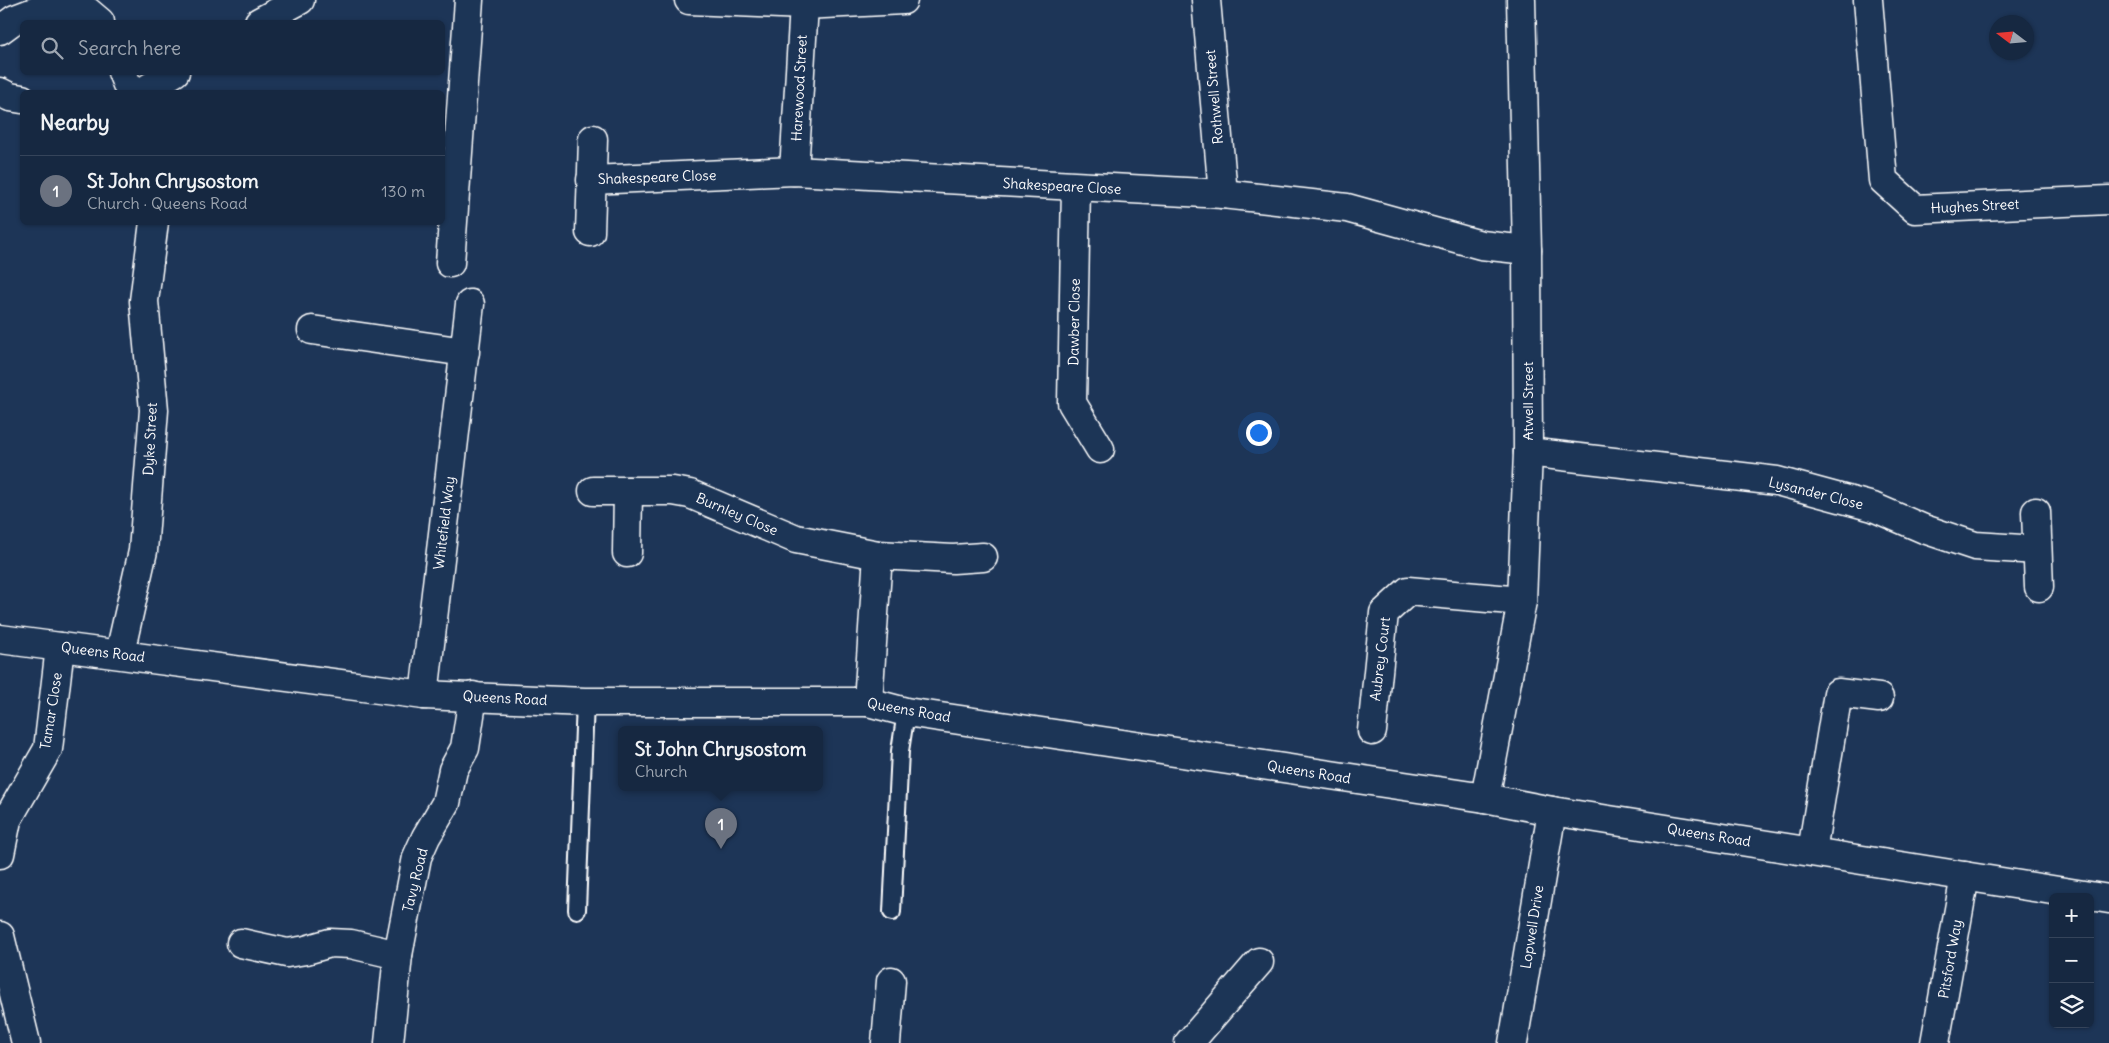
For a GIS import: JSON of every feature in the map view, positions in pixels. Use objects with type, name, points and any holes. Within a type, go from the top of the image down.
[{"type":"street","points":[[263,20],[300,0]]},
{"type":"street","points":[[450,263],[470,0]]},
{"type":"street","points":[[689,0],[804,5],[903,0]]},
{"type":"street","name":"Rothwell Street","points":[[1206,0],[1222,194]]},
{"type":"street","name":"Atwell Street","points":[[1485,798],[1522,600],[1528,452],[1527,250],[1522,0]]},
{"type":"street","name":"Hughes Street","points":[[1868,0],[1883,180],[1915,209],[2109,200]]},
{"type":"street","name":"Harewood Street","points":[[794,171],[804,5]]},
{"type":"street","points":[[0,30],[15,20],[47,7],[87,12],[97,20]]},
{"type":"street","points":[[123,75],[129,90]]},
{"type":"street","points":[[145,90],[170,75]]},
{"type":"street","points":[[0,92],[10,98],[20,99]]},
{"type":"street","points":[[590,232],[593,139]]},
{"type":"street","name":"Shakespeare Close","points":[[591,180],[794,171],[1222,194],[1347,208],[1481,245],[1527,250]]},
{"type":"street","name":"Dawber Close","points":[[1076,187],[1072,403],[1100,449]]},
{"type":"street","name":"Dyke Street","points":[[120,653],[144,542],[154,410],[144,301],[154,225]]},
{"type":"street","name":"Whitefield Way","points":[[424,695],[470,304]]},
{"type":"street","points":[[312,330],[465,352]]},
{"type":"street","name":"Lysander Close","points":[[1528,452],[1777,481],[1873,507],[1924,529],[1975,546],[2037,550]]},
{"type":"street","name":"Burnley Close","points":[[593,491],[673,491],[690,494],[796,539],[878,555],[952,559],[983,557]]},
{"type":"street","points":[[627,553],[628,491]]},
{"type":"street","points":[[2036,512],[2039,587]]},
{"type":"street","points":[[868,702],[878,555]]},
{"type":"street","name":"Aubrey Court","points":[[1372,731],[1384,613],[1408,591],[1522,600]]},
{"type":"street","name":"Queens Road","points":[[0,639],[120,653],[424,695],[585,702],[868,702],[906,712],[1485,798],[1552,811],[2109,898]]},
{"type":"street","name":"Tamar Close","points":[[0,854],[7,820],[48,749],[60,647]]},
{"type":"street","points":[[1812,851],[1838,693],[1879,698]]},
{"type":"street","name":"Tavy Road","points":[[389,1043],[398,955],[417,857],[426,837],[446,803],[453,770],[465,748],[473,696]]},
{"type":"street","name":"Lopwell Drive","points":[[1513,1043],[1552,811]]},
{"type":"street","name":"Pitsford Way","points":[[1935,1043],[1965,876]]},
{"type":"street","points":[[0,936],[26,1043]]},
{"type":"street","points":[[240,943],[287,953],[330,943],[351,944],[398,955]]},
{"type":"street","points":[[1189,1043],[1259,962]]},
{"type":"street","points":[[886,1043],[891,981]]},
{"type":"lane","points":[[577,910],[585,702]]},
{"type":"lane","points":[[892,912],[900,750],[906,712]]},
{"type":"place","name":"St John Chrysostom","points":[[721,849]]}]
